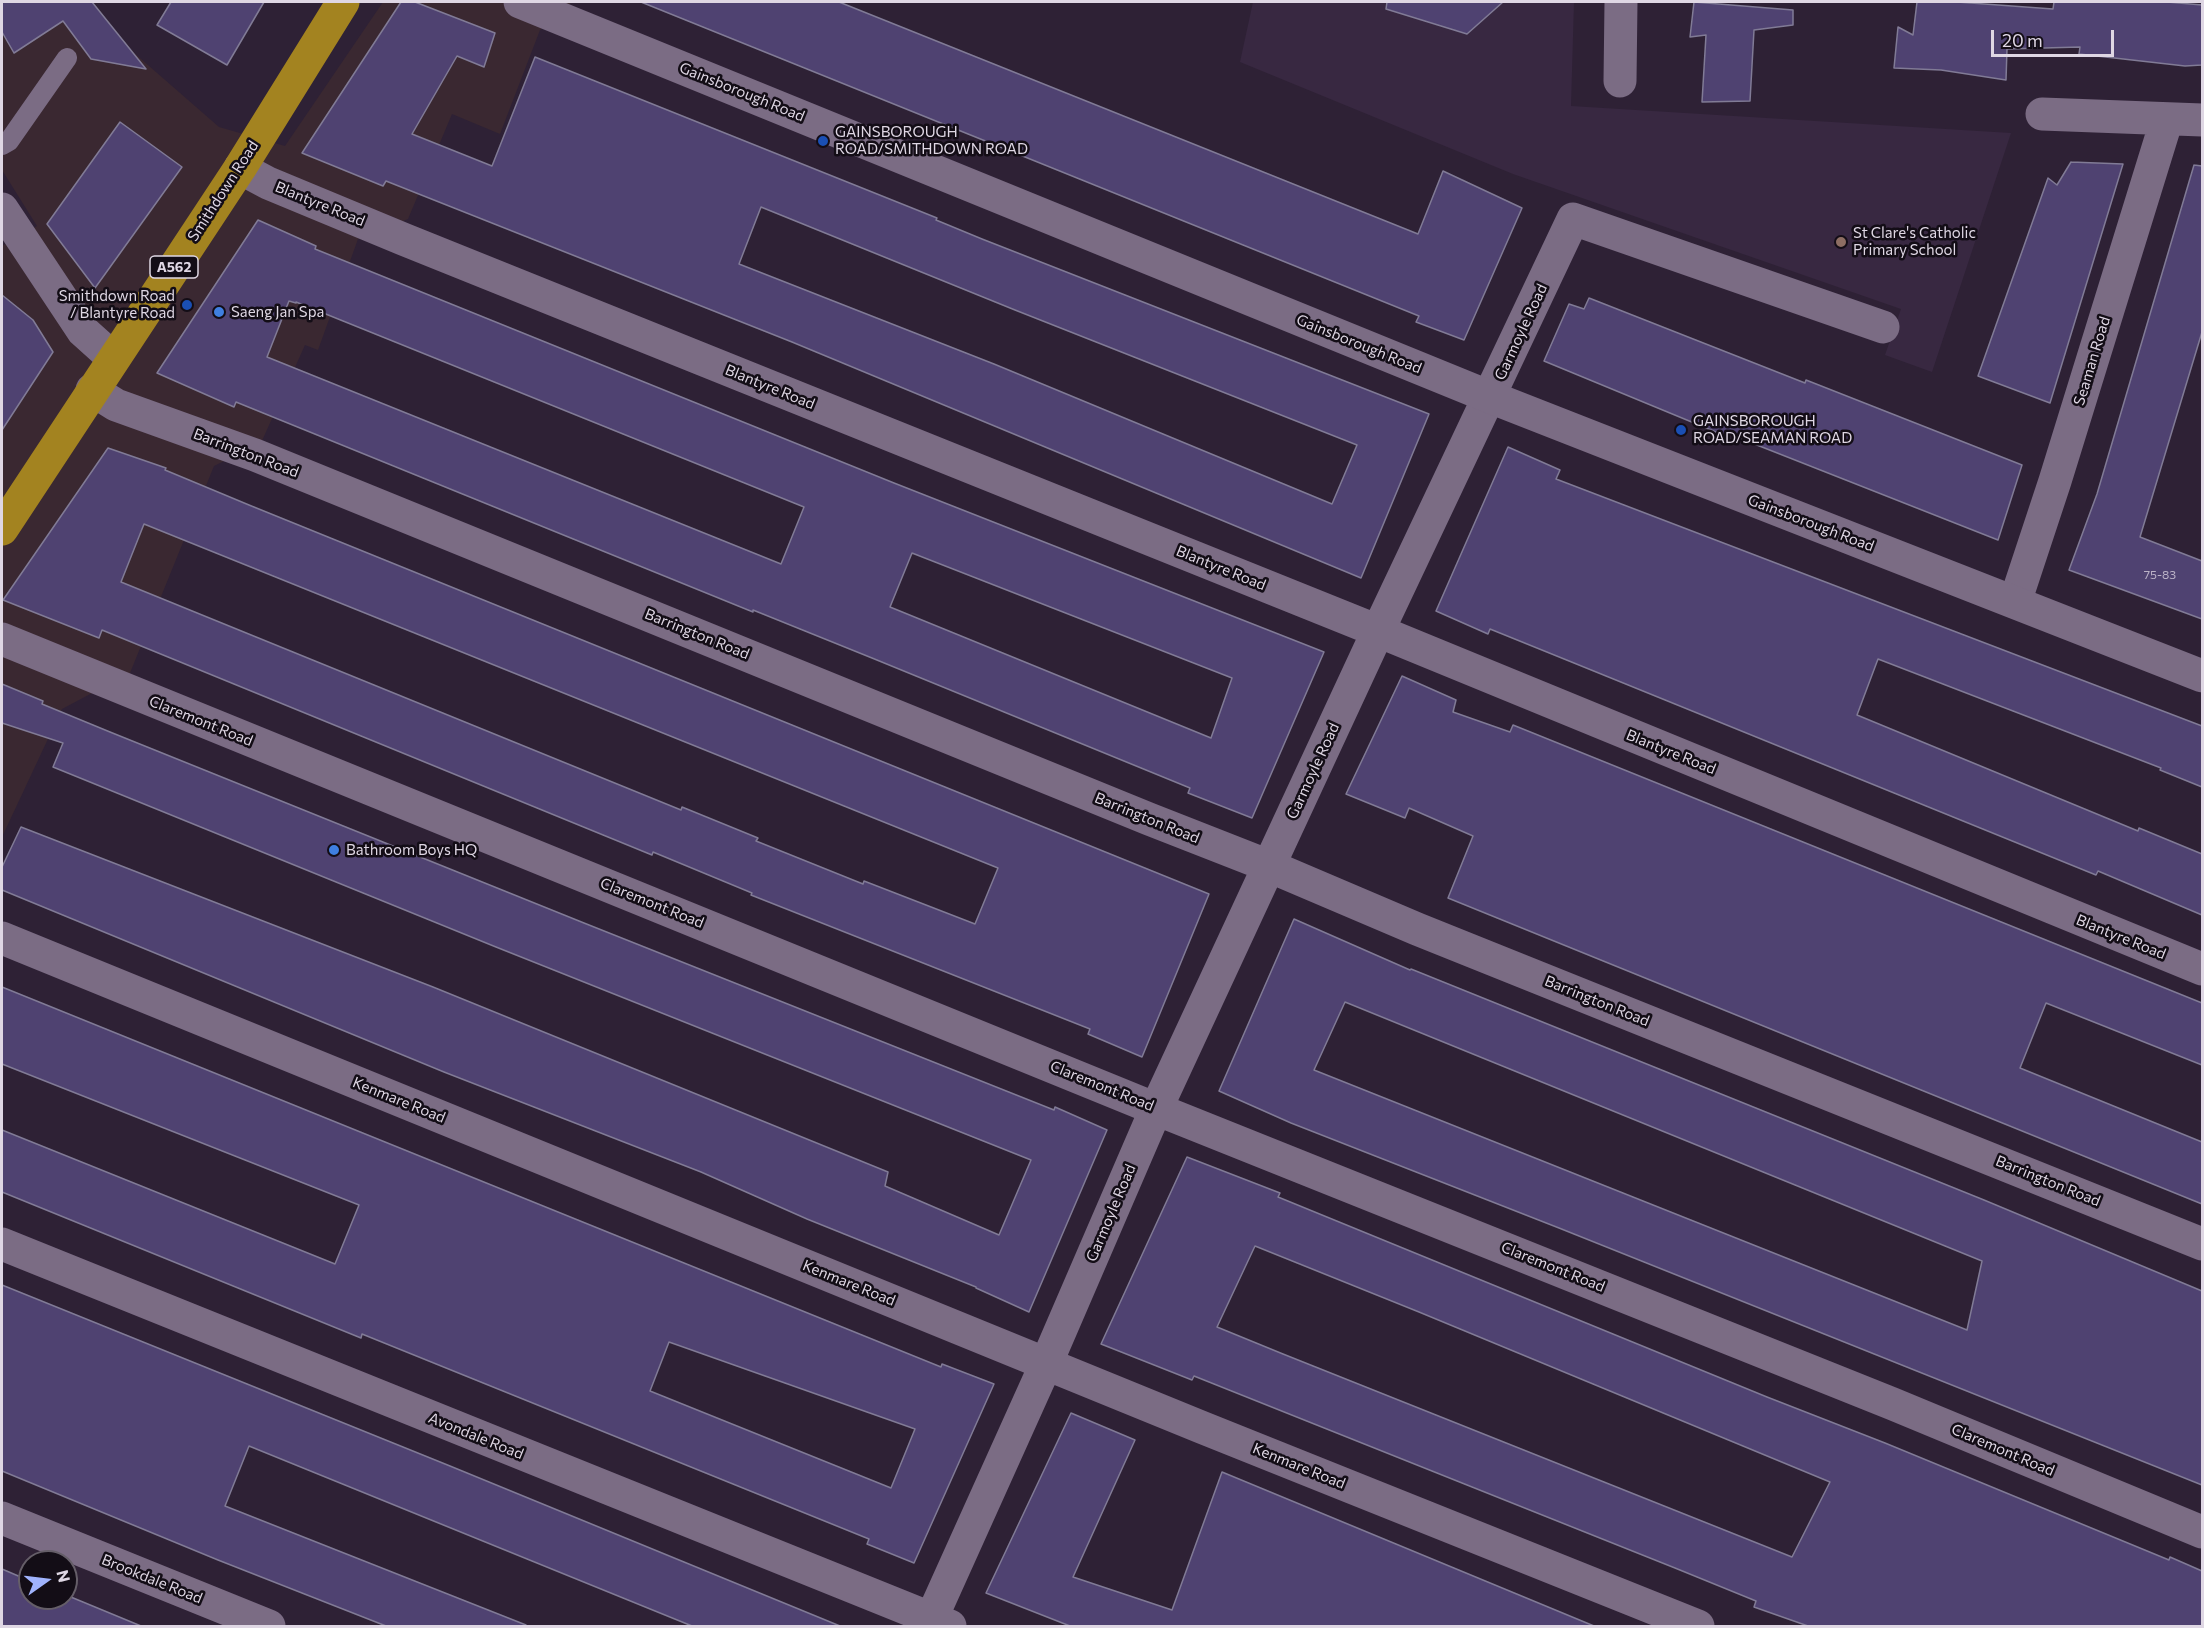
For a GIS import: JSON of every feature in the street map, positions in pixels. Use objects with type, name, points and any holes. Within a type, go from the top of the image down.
[{"type":"highway","name":"Smithdown Road","points":[[2,529],[240,168],[343,2]]},
{"type":"street","name":"Gainsborough Road","points":[[520,2],[1490,398],[2202,676]]},
{"type":"street","points":[[1620,81],[1621,2]]},
{"type":"street","points":[[2042,114],[2202,120]]},
{"type":"street","name":"Seaman Road","points":[[2015,602],[2055,481],[2167,119]]},
{"type":"street","name":"Blantyre Road","points":[[240,168],[268,183],[503,279],[1378,630],[2202,969]]},
{"type":"street","points":[[2,208],[83,331],[113,358]]},
{"type":"street","name":"Garmoyle Road","points":[[936,1624],[1156,1109],[1378,630],[1573,219],[1883,327]]},
{"type":"street","name":"Barrington Road","points":[[92,390],[116,405],[255,455],[1269,866],[1417,929],[2202,1244]]},
{"type":"street","name":"Claremont Road","points":[[2,639],[1156,1109],[1882,1399],[2202,1532]]},
{"type":"street","name":"Kenmare Road","points":[[2,939],[1046,1364],[1698,1626]]},
{"type":"street","name":"Avondale Road","points":[[2,1244],[936,1624]]},
{"type":"street","name":"Brookdale Road","points":[[2,1518],[268,1626]]},
{"type":"lane","points":[[2,145],[9,141],[67,58]]},
{"type":"shaded area","points":[[28,2],[93,2],[133,52],[219,127],[285,146],[383,2],[572,2],[540,30],[500,134],[452,114],[408,219],[358,239],[318,350],[305,345],[261,443],[214,466],[130,673],[62,709],[2,837],[2,246],[37,226],[2,170],[2,19]]},
{"type":"shaded area","name":"St Clare's Catholic Primary School","points":[[1253,2],[1574,2],[1571,106],[2011,133],[1932,372],[1885,355],[1901,309],[1513,174],[1240,62]]},
{"type":"building","points":[[2,2],[92,2],[146,69],[91,59],[63,21],[14,53],[2,32]]},
{"type":"building","points":[[171,2],[264,2],[227,65],[157,25]]},
{"type":"building","points":[[401,2],[415,2],[495,33],[484,67],[457,56],[412,134],[492,166],[535,57],[937,218],[936,220],[982,239],[1429,414],[1361,578],[792,342],[386,181],[383,186],[302,153]],"holes":[[[761,207],[1357,445],[1332,504],[994,364],[739,264]]]},
{"type":"building","points":[[641,2],[839,2],[1418,234],[1443,171],[1522,208],[1464,340],[1416,322],[1419,316]]},
{"type":"building","points":[[1387,2],[1503,2],[1467,34],[1386,9]]},
{"type":"building","points":[[1694,2],[1793,10],[1793,25],[1754,30],[1750,101],[1702,102],[1706,35],[1690,37]]},
{"type":"building","points":[[1917,2],[1957,2],[2053,9],[2054,2],[2167,2],[2202,5],[2202,65],[2185,66],[2079,54],[2080,47],[2007,49],[2006,80],[1941,70],[1894,68],[1898,27],[1913,35]]},
{"type":"building","points":[[120,122],[182,167],[95,288],[47,224]]},
{"type":"building","points":[[2071,162],[2123,164],[2050,403],[1978,376],[2048,178],[2057,185]]},
{"type":"building","points":[[2194,165],[2202,166],[2202,332],[2140,537],[2202,561],[2202,619],[2069,570],[2097,494]]},
{"type":"building","points":[[258,220],[316,246],[315,249],[894,483],[1324,652],[1252,818],[1188,793],[1190,788],[872,658],[236,402],[234,407],[157,373]],"holes":[[[289,301],[804,507],[781,564],[267,357]],[[912,553],[1232,678],[1211,738],[890,607]]]},
{"type":"building","points":[[2,295],[33,320],[53,352],[2,430]]},
{"type":"building","points":[[1589,298],[2022,465],[1998,540],[1729,434],[1728,437],[1544,361],[1569,304],[1584,309]]},
{"type":"building","points":[[1508,447],[1560,470],[1556,479],[2202,726],[2202,787],[2160,770],[2161,768],[1878,659],[1857,715],[2138,831],[2139,828],[2202,854],[2202,915],[2098,871],[2096,875],[1490,629],[1488,634],[1436,611]]},
{"type":"building","points":[[108,448],[166,468],[165,470],[249,505],[1209,894],[1142,1057],[1088,1034],[1090,1029],[751,895],[752,893],[653,852],[652,855],[102,630],[99,638],[3,600]],"holes":[[[144,524],[998,868],[975,924],[864,881],[863,884],[756,841],[758,838],[682,807],[681,810],[121,582]]]},
{"type":"building","points":[[1402,676],[1456,700],[1453,712],[1510,732],[1513,725],[2202,1003],[2202,1065],[2046,1003],[2020,1068],[2202,1142],[2202,1204],[1448,898],[1473,836],[1409,808],[1405,818],[1346,794]]},
{"type":"building","points":[[2,684],[43,701],[42,704],[110,732],[1054,1110],[1055,1107],[1107,1130],[1029,1312],[976,1287],[807,1219],[701,1172],[444,1072],[2,890],[2,867],[21,827],[433,987],[888,1172],[885,1186],[999,1235],[1031,1160],[496,947],[53,767],[63,743],[2,723]]},
{"type":"building","points":[[1294,919],[1410,970],[1984,1200],[2202,1291],[2202,1485],[1291,1123],[1219,1091]],"holes":[[[1345,1002],[1982,1261],[1967,1330],[1314,1070]]]},
{"type":"building","points":[[2,987],[941,1367],[942,1364],[994,1384],[914,1563],[867,1544],[869,1539],[362,1334],[361,1338],[2,1192],[2,1130],[335,1264],[359,1205],[2,1064]],"holes":[[[669,1342],[915,1429],[891,1488],[650,1391]]]},
{"type":"building","points":[[1187,1157],[1280,1193],[1278,1197],[1767,1397],[2169,1560],[2170,1557],[2202,1571],[2202,1626],[1808,1626],[1754,1607],[1756,1601],[1675,1568],[1194,1376],[1192,1380],[1101,1344]],"holes":[[[1255,1246],[1830,1482],[1792,1557],[1217,1327]]]},
{"type":"building","points":[[2,1285],[840,1626],[692,1626],[249,1446],[225,1506],[526,1625],[386,1626],[218,1560],[2,1471]]},
{"type":"building","points":[[1071,1413],[1135,1440],[1073,1577],[1172,1610],[1222,1472],[1594,1626],[1070,1626],[986,1593]]},
{"type":"building","points":[[2,1569],[18,1576],[18,1610],[78,1610],[78,1600],[141,1626],[2,1626]]},
{"type":"place","name":"GAINSBOROUGH ROAD/SMITHDOWN ROAD","points":[[823,141]]},
{"type":"place","name":"St Clare's Catholic Primary School","points":[[1841,242]]},
{"type":"place","name":"Smithdown Road / Blantyre Road","points":[[187,305]]},
{"type":"place","name":"Saeng Jan Spa","points":[[219,312]]},
{"type":"place","name":"GAINSBOROUGH ROAD/SEAMAN ROAD","points":[[1681,430]]},
{"type":"place","name":"Bathroom Boys HQ","points":[[334,850]]}]
